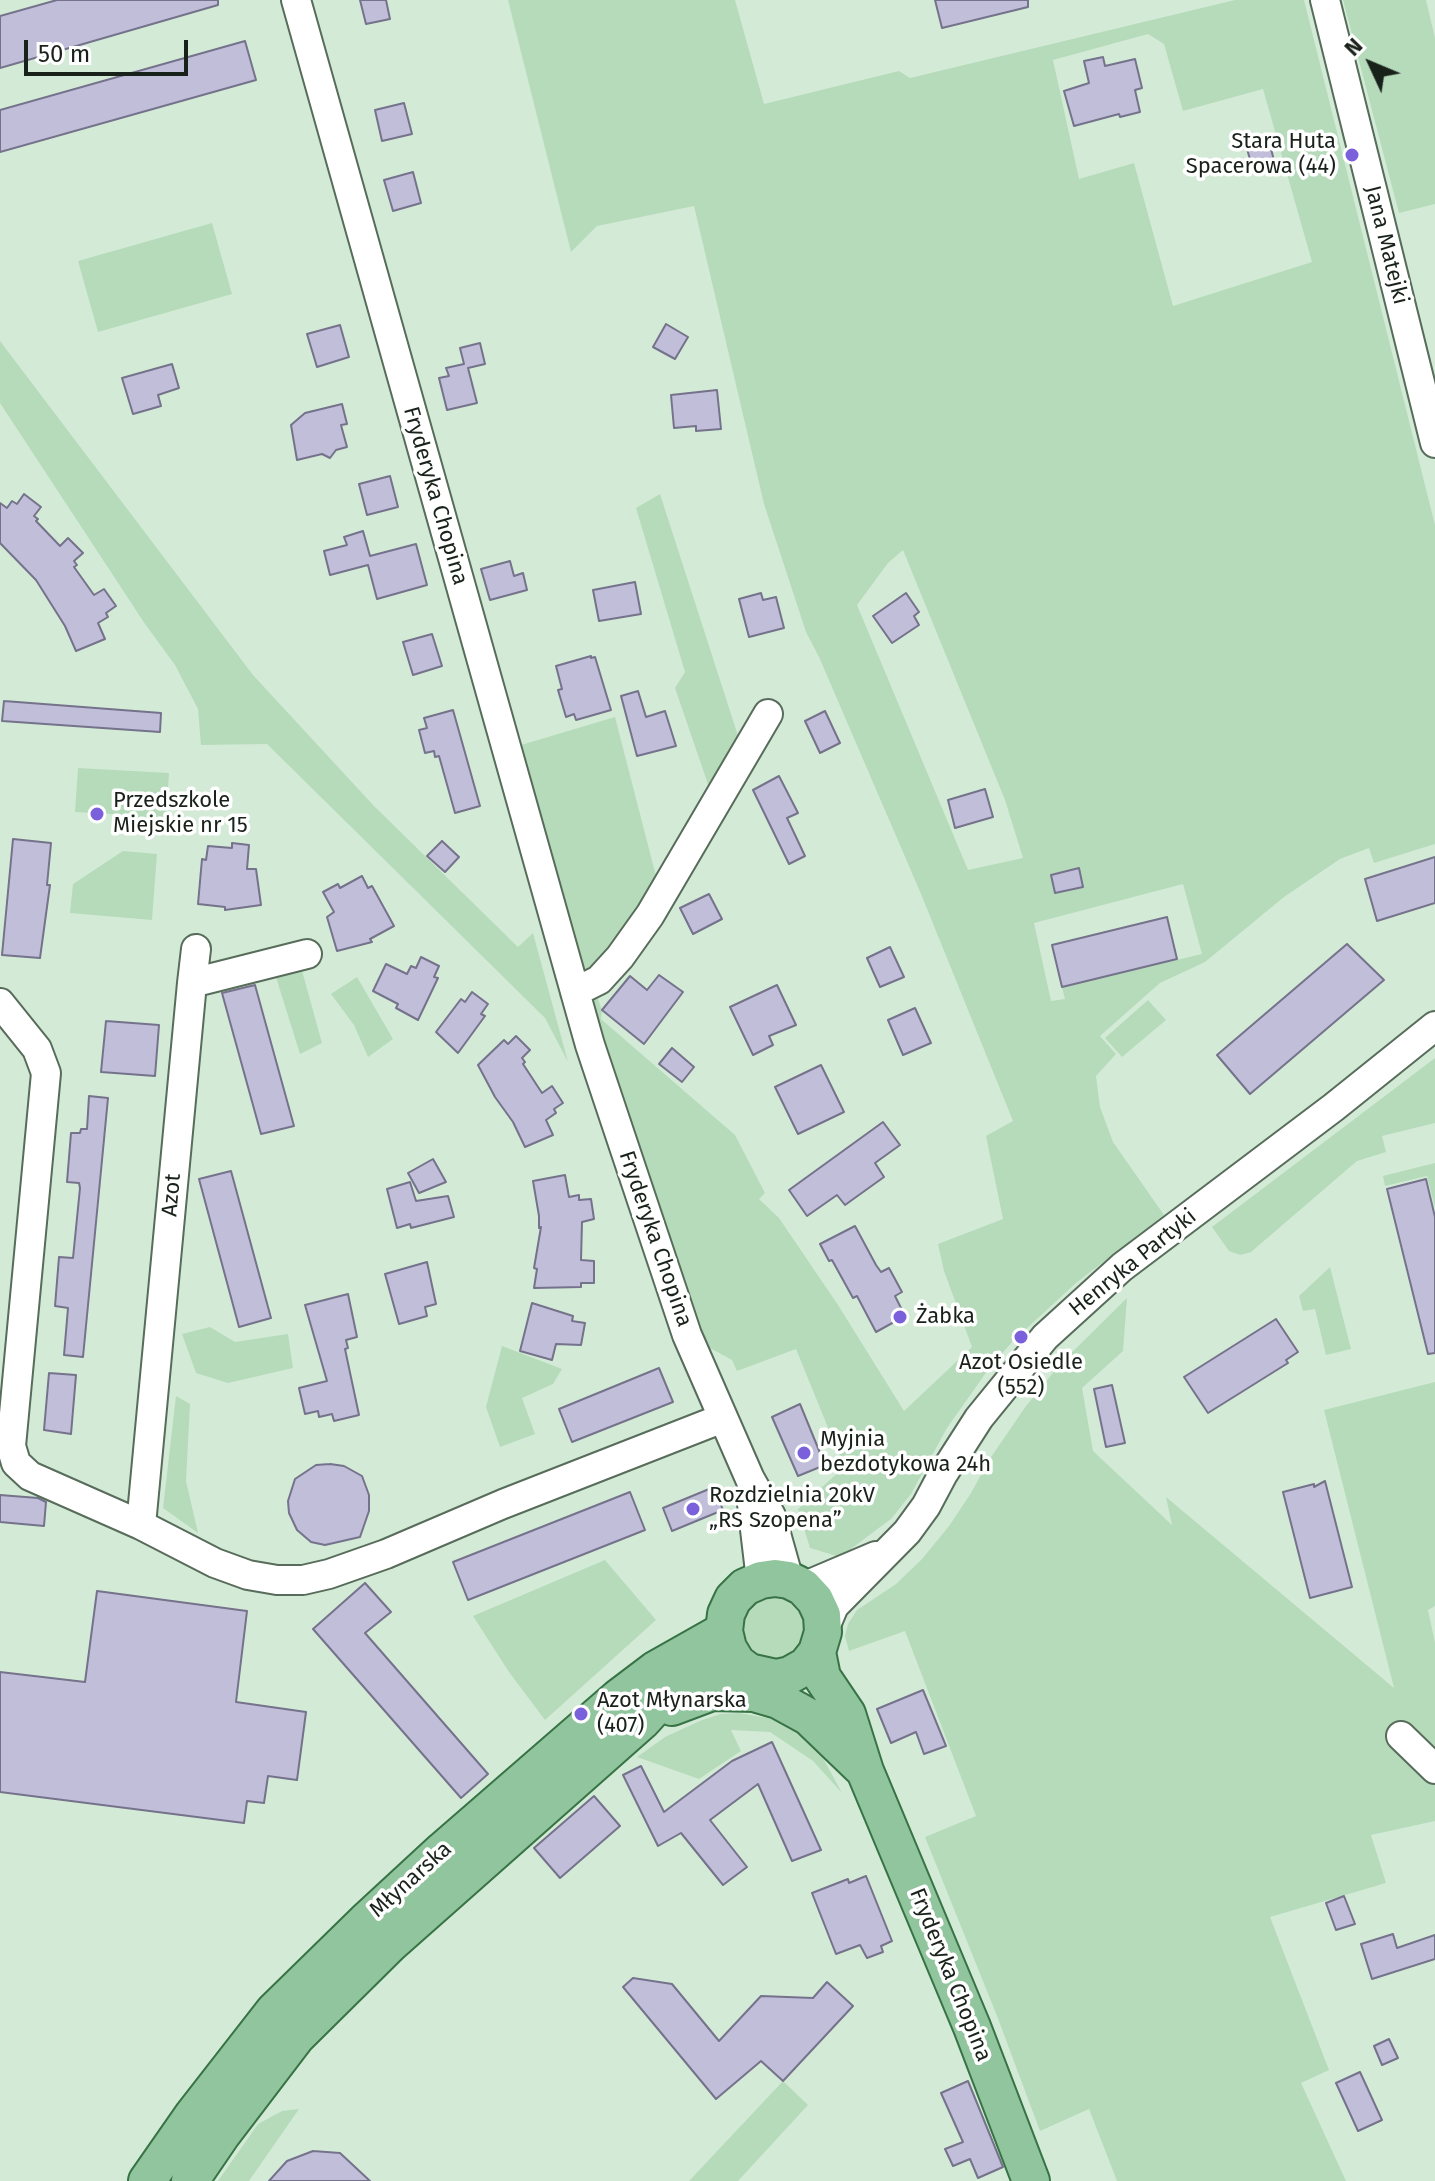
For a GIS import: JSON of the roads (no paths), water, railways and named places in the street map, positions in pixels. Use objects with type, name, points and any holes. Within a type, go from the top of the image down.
[{"type":"main road","name":"Fryderyka Chopina","points":[[784,1582],[815,1600],[822,1615],[822,1677],[847,1714],[865,1771],[972,2027],[1031,2181]]},
{"type":"main road","points":[[784,1582],[745,1587],[733,1599],[726,1614],[730,1647],[749,1672],[776,1678],[790,1675],[806,1666],[820,1642]]},
{"type":"main road","name":"Młynarska","points":[[190,2181],[296,2037],[390,1944],[642,1721],[673,1687],[703,1671],[730,1647]]},
{"type":"main road","name":"Młynarska","points":[[147,2181],[193,2115],[274,2011],[443,1850],[618,1698],[655,1670],[730,1647]]},
{"type":"main road","name":"Fryderyka Chopina","points":[[790,1675],[823,1712],[865,1771]]},
{"type":"main road","name":"Młynarska","points":[[642,1721],[712,1692],[754,1693],[778,1700],[809,1717],[865,1771]]},
{"type":"street","name":"Fryderyka Chopina","points":[[296,0],[575,992],[687,1335],[750,1479],[771,1516],[784,1582]]},
{"type":"street","name":"Jana Matejki","points":[[1325,0],[1435,443]]},
{"type":"street","points":[[575,992],[599,980],[642,926],[768,714]]},
{"type":"street","name":"Azot","points":[[141,1525],[196,949]]},
{"type":"street","points":[[192,983],[307,954]]},
{"type":"street","points":[[0,1003],[37,1049],[46,1073],[11,1446],[22,1471],[30,1476],[141,1525],[215,1563],[248,1575],[303,1580],[386,1554],[503,1504],[723,1418]]},
{"type":"street","name":"Henryka Partyki","points":[[885,1552],[907,1532],[926,1506],[960,1446],[1003,1385],[1081,1302],[1435,1026]]},
{"type":"street","points":[[784,1582],[885,1552]]},
{"type":"street","points":[[820,1642],[834,1606],[885,1552]]},
{"type":"street","points":[[1401,1736],[1435,1769]]},
{"type":"place","name":"Stara Huta Spacerowa (44)","points":[[1352,155]]},
{"type":"place","name":"Przedszkole Miejskie nr 15","points":[[97,814]]},
{"type":"place","name":"Żabka","points":[[900,1317]]},
{"type":"place","name":"Azot Osiedle (552)","points":[[1021,1337]]},
{"type":"place","name":"Myjnia bezdotykowa 24h","points":[[804,1453]]},
{"type":"place","name":"Rozdzielnia 20kV „RS Szopena”","points":[[693,1509]]},
{"type":"place","name":"Azot Młynarska (407)","points":[[581,1714]]}]
